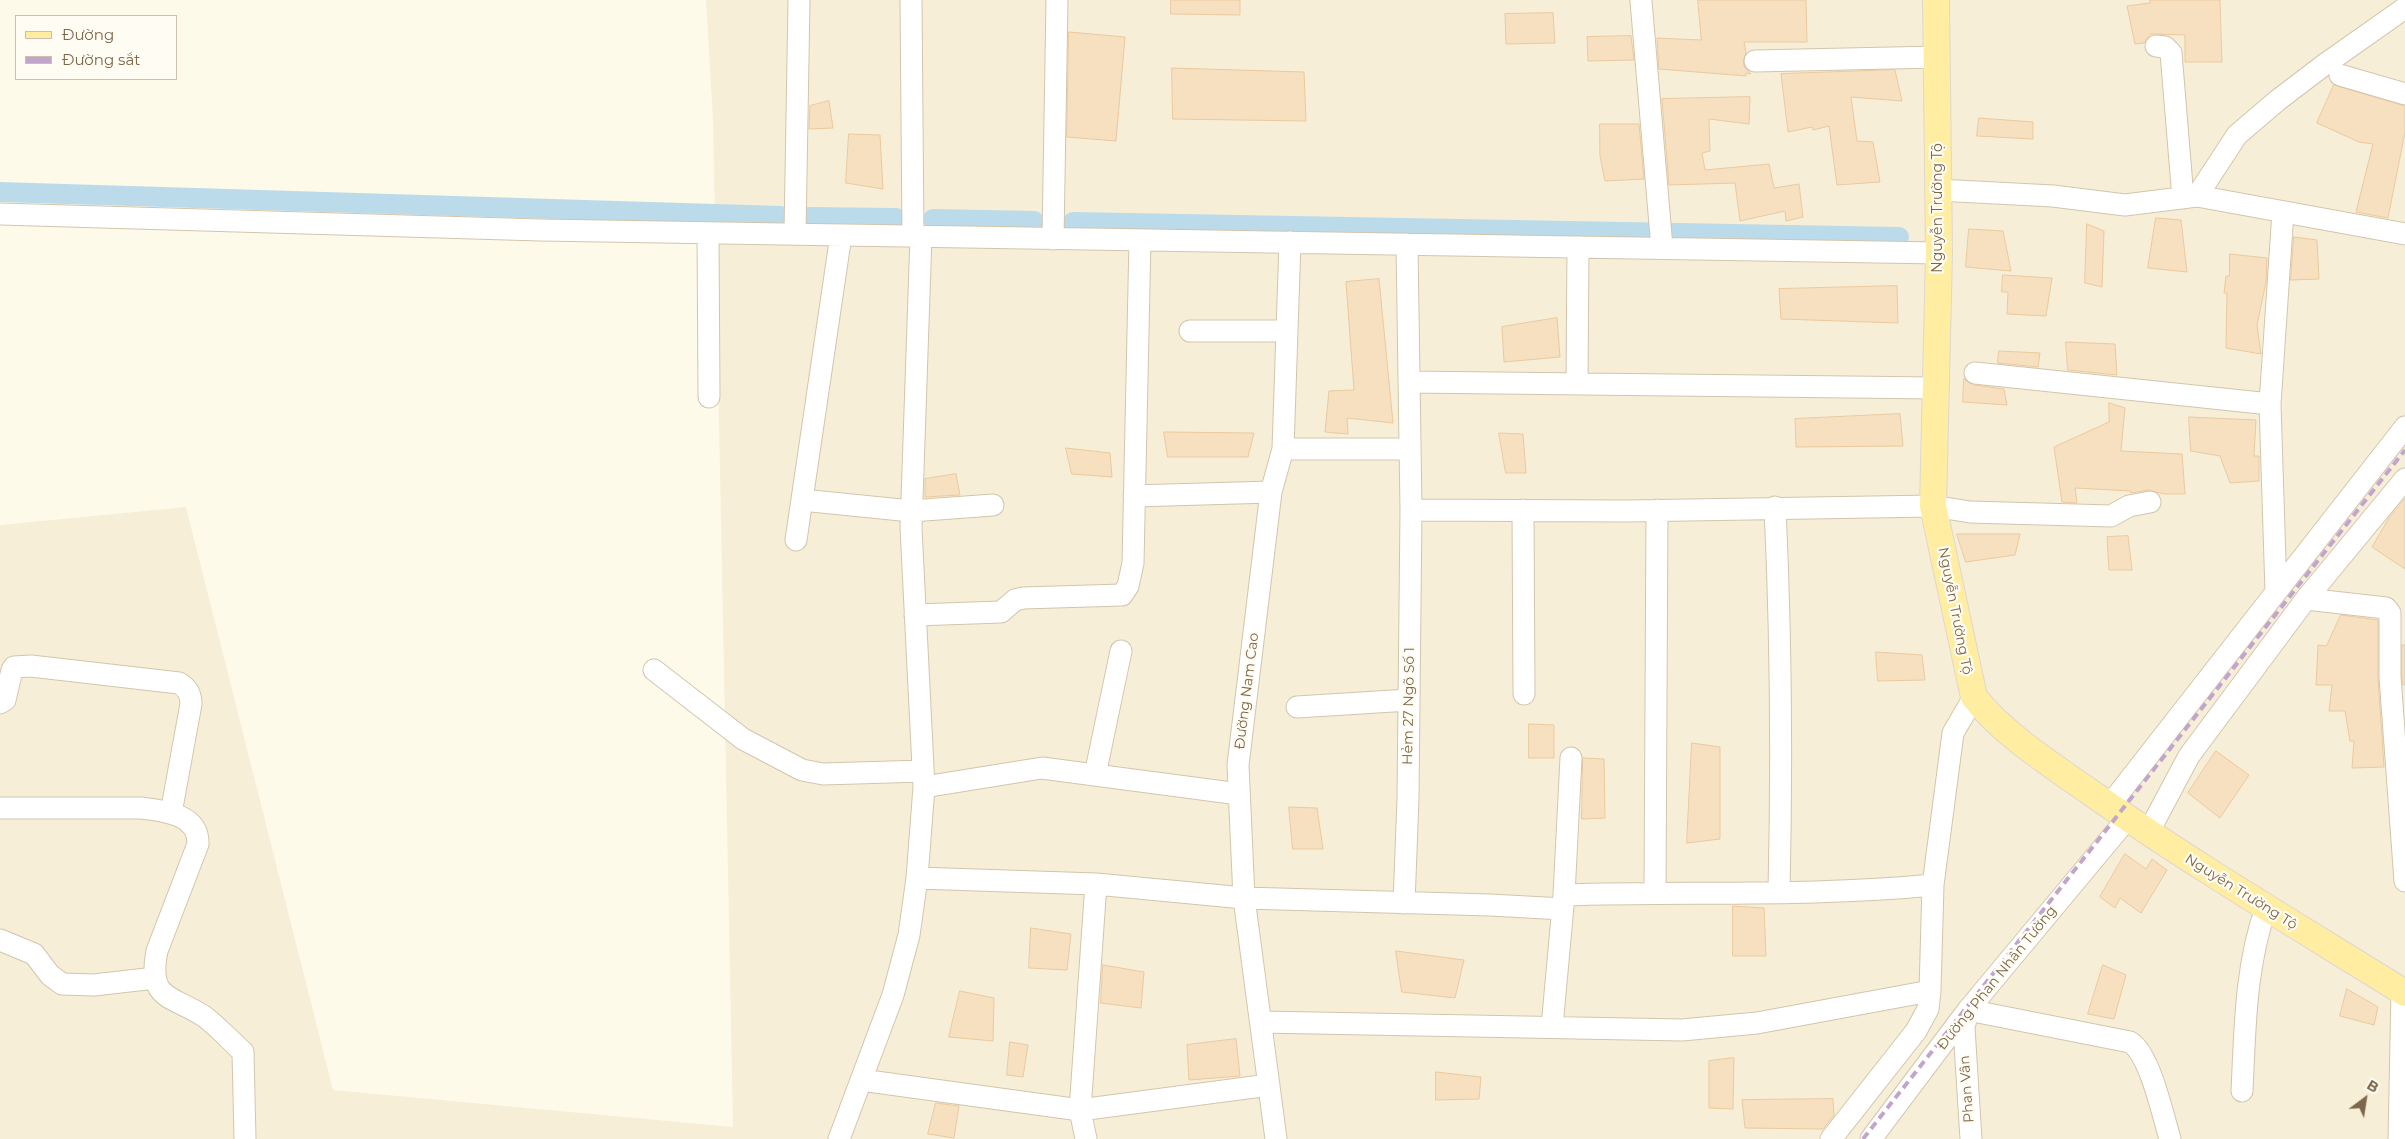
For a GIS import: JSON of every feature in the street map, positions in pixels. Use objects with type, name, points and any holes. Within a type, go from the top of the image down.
[{"type":"main road","name":"Nguyễn Trường Tộ","points":[[1936,0],[1939,253],[1933,506],[1974,696],[1992,717],[2020,742],[2148,833],[2403,992]]},
{"type":"street","points":[[795,234],[799,0]]},
{"type":"street","points":[[839,1139],[893,995],[909,935],[917,878],[923,779],[911,511],[917,236],[911,0]]},
{"type":"street","points":[[1053,238],[1057,0]]},
{"type":"street","points":[[1641,1],[1662,248]]},
{"type":"street","points":[[2190,197],[2237,135],[2316,71],[2405,8]]},
{"type":"street","points":[[2156,46],[2165,47],[2171,53],[2190,197]]},
{"type":"street","points":[[1755,61],[1937,57]]},
{"type":"street","points":[[2340,75],[2405,94]]},
{"type":"street","points":[[1938,190],[2053,196],[2125,205],[2190,197],[2405,234]]},
{"type":"street","points":[[2276,592],[2270,404],[2283,212]]},
{"type":"street","points":[[0,214],[540,230],[1939,253]]},
{"type":"street","points":[[708,233],[709,397]]},
{"type":"street","points":[[796,540],[841,235]]},
{"type":"street","points":[[915,615],[1001,612],[1015,600],[1023,598],[1122,595],[1128,586],[1133,563],[1140,240]]},
{"type":"street","name":"Đường Nam Cao","points":[[1276,1139],[1244,898],[1238,765],[1271,492],[1283,449],[1290,242]]},
{"type":"street","name":"Hẻm 27 Ngõ Số 1","points":[[1404,903],[1411,510],[1407,244]]},
{"type":"street","points":[[1577,384],[1578,247]]},
{"type":"street","points":[[1190,331],[1287,331]]},
{"type":"street","points":[[1975,373],[2270,404]]},
{"type":"street","points":[[1409,382],[1936,388]]},
{"type":"street","name":"Đường Phan Nhân Tường","points":[[1871,1139],[2118,812],[2276,592],[2405,427]]},
{"type":"street","points":[[1283,449],[1410,449]]},
{"type":"street","points":[[2148,833],[2189,756],[2306,599],[2402,487]]},
{"type":"street","points":[[1134,496],[1271,492]]},
{"type":"street","points":[[802,500],[911,511],[993,505]]},
{"type":"street","points":[[1411,510],[1657,510],[1933,506],[1970,512],[2111,516],[2129,506],[2150,502]]},
{"type":"street","points":[[1775,507],[1780,604],[1779,892]]},
{"type":"street","points":[[1523,510],[1524,694]]},
{"type":"street","points":[[1655,892],[1657,510]]},
{"type":"street","points":[[2306,599],[2386,608],[2390,613],[2390,676],[2405,881]]},
{"type":"street","points":[[1094,775],[1121,651]]},
{"type":"street","points":[[0,703],[5,700],[12,670],[19,666],[120,676],[184,685],[189,693],[191,704],[171,813]]},
{"type":"street","points":[[654,670],[743,739],[802,770],[822,774],[923,779],[1042,768],[1239,794]]},
{"type":"street","points":[[1831,1139],[1920,1025],[1928,1009],[1933,885],[1953,733],[1974,696]]},
{"type":"street","points":[[1297,708],[1409,700]]},
{"type":"street","points":[[1552,1026],[1563,902],[1572,758]]},
{"type":"street","points":[[0,808],[141,808],[171,813],[180,816],[193,825],[198,834],[198,844],[157,951],[153,968],[157,986],[172,1001],[205,1017],[243,1052],[245,1139]]},
{"type":"street","points":[[917,878],[1096,884],[1244,898],[1404,903],[1563,902],[1655,892],[1867,892],[1933,885]]},
{"type":"street","points":[[1086,1139],[1080,1110],[1096,884]]},
{"type":"street","points":[[2242,1091],[2249,976],[2258,929],[2266,908]]},
{"type":"street","points":[[0,940],[34,954],[50,976],[62,984],[94,984],[155,978]]},
{"type":"street","points":[[1261,1022],[1552,1026],[1682,1030],[1757,1023],[1930,991]]},
{"type":"street","points":[[2399,1139],[2403,992]]},
{"type":"street","points":[[1968,1010],[2130,1042],[2135,1045],[2144,1057],[2170,1139]]},
{"type":"street","name":"Phan Vân","points":[[1968,1010],[1964,1028],[1964,1043],[1971,1139]]},
{"type":"street","points":[[861,1080],[1080,1110],[1269,1085]]},
{"type":"shaded area","points":[[706,0],[2405,0],[2405,1139],[0,1139],[0,525],[186,507],[333,1090],[733,1127],[713,120]]},
{"type":"building","points":[[1171,0],[1240,0],[1240,15],[1171,14]]},
{"type":"building","points":[[1698,0],[1806,0],[1807,42],[1744,42],[1746,53],[1743,62],[1745,68],[1751,74],[1746,73],[1746,76],[1659,69],[1657,38],[1701,40]]},
{"type":"building","points":[[2150,0],[2220,0],[2222,62],[2185,62],[2185,35],[2151,34],[2144,43],[2135,44],[2127,6],[2150,3]]},
{"type":"building","points":[[1553,13],[1555,43],[1506,44],[1505,14]]},
{"type":"building","points":[[1069,32],[1125,37],[1116,141],[1067,137]]},
{"type":"building","points":[[1631,36],[1634,60],[1588,61],[1587,37]]},
{"type":"building","points":[[1172,68],[1304,72],[1306,121],[1173,119]]},
{"type":"building","points":[[1895,70],[1902,101],[1851,97],[1857,141],[1873,142],[1880,182],[1837,185],[1829,126],[1813,130],[1812,127],[1788,132],[1781,74]]},
{"type":"building","points":[[2334,85],[2405,106],[2405,132],[2388,218],[2356,212],[2373,144],[2359,142],[2317,123]]},
{"type":"building","points":[[1750,97],[1749,124],[1709,119],[1710,151],[1702,153],[1705,170],[1769,164],[1774,188],[1799,184],[1803,217],[1786,221],[1785,211],[1740,221],[1735,183],[1669,185],[1662,99]]},
{"type":"building","points":[[829,101],[833,128],[809,129],[810,106]]},
{"type":"building","points":[[1979,118],[2033,122],[2033,139],[1977,136]]},
{"type":"building","points":[[1600,124],[1639,124],[1644,179],[1605,181],[1600,156]]},
{"type":"building","points":[[849,134],[880,135],[883,189],[846,183]]},
{"type":"building","points":[[2156,218],[2181,220],[2187,272],[2148,268]]},
{"type":"building","points":[[2087,224],[2104,231],[2102,287],[2085,283]]},
{"type":"building","points":[[1969,229],[2003,231],[2011,271],[1966,267]]},
{"type":"building","points":[[2294,237],[2317,240],[2319,279],[2291,280]]},
{"type":"building","points":[[2230,254],[2267,258],[2266,282],[2257,325],[2261,354],[2226,348],[2227,293],[2224,293],[2226,276],[2229,276]]},
{"type":"building","points":[[2003,275],[2052,278],[2046,316],[2007,314],[2008,292],[2002,292]]},
{"type":"building","points":[[1379,279],[1393,423],[1347,418],[1348,434],[1325,432],[1329,391],[1354,390],[1346,282]]},
{"type":"building","points":[[1897,286],[1898,323],[1781,319],[1779,289]]},
{"type":"building","points":[[1557,318],[1560,357],[1504,362],[1502,327]]},
{"type":"building","points":[[2066,342],[2115,344],[2117,375],[2068,370]]},
{"type":"building","points":[[1999,351],[2040,353],[2038,367],[1998,363]]},
{"type":"building","points":[[1964,379],[1974,385],[2004,389],[2007,405],[1963,402]]},
{"type":"building","points":[[2109,403],[2125,408],[2121,451],[2182,454],[2185,494],[2164,494],[2148,490],[2131,493],[2131,491],[2075,488],[2077,503],[2062,502],[2054,447],[2109,422]]},
{"type":"building","points":[[1900,414],[1903,446],[1796,447],[1795,419]]},
{"type":"building","points":[[2189,417],[2256,420],[2254,456],[2259,456],[2259,481],[2230,483],[2220,456],[2191,451]]},
{"type":"building","points":[[1164,432],[1254,433],[1248,457],[1168,457]]},
{"type":"building","points":[[1499,433],[1523,434],[1526,473],[1506,473]]},
{"type":"building","points":[[1066,448],[1110,453],[1112,477],[1072,474]]},
{"type":"building","points":[[956,474],[960,495],[925,497],[925,479]]},
{"type":"building","points":[[2405,499],[2405,569],[2372,547],[2389,518]]},
{"type":"building","points":[[1957,534],[2020,534],[2015,555],[1966,562]]},
{"type":"building","points":[[2128,536],[2132,570],[2109,570],[2107,537]]},
{"type":"building","points":[[2341,615],[2378,620],[2378,678],[2384,767],[2352,768],[2354,741],[2350,741],[2345,711],[2329,711],[2332,685],[2316,685],[2318,645],[2326,646]]},
{"type":"building","points":[[2402,645],[2405,645],[2405,685],[2403,685],[2402,677]]},
{"type":"building","points":[[1876,652],[1922,655],[1925,680],[1878,681]]},
{"type":"building","points":[[1529,724],[1554,725],[1554,758],[1529,758]]},
{"type":"building","points":[[1692,743],[1720,747],[1720,839],[1687,843]]},
{"type":"building","points":[[2216,751],[2249,775],[2220,818],[2188,793]]},
{"type":"building","points":[[1583,758],[1604,759],[1605,818],[1582,819]]},
{"type":"building","points":[[1289,807],[1317,808],[1323,849],[1293,849]]},
{"type":"building","points":[[2125,854],[2146,869],[2152,859],[2167,870],[2141,913],[2120,898],[2115,908],[2100,897]]},
{"type":"building","points":[[1733,906],[1764,908],[1766,956],[1733,956]]},
{"type":"building","points":[[1031,928],[1071,934],[1067,970],[1029,968]]},
{"type":"building","points":[[1396,951],[1464,960],[1455,998],[1402,992]]},
{"type":"building","points":[[1103,965],[1144,972],[1141,1008],[1101,1003]]},
{"type":"building","points":[[2103,965],[2126,975],[2114,1019],[2088,1014]]},
{"type":"building","points":[[2347,989],[2378,1007],[2374,1025],[2340,1016]]},
{"type":"building","points":[[960,991],[994,998],[993,1041],[949,1037]]},
{"type":"building","points":[[1236,1039],[1240,1076],[1189,1080],[1187,1045]]},
{"type":"building","points":[[1010,1042],[1028,1045],[1023,1077],[1007,1075]]},
{"type":"building","points":[[1734,1058],[1733,1109],[1709,1108],[1709,1061]]},
{"type":"building","points":[[1436,1072],[1481,1077],[1479,1099],[1436,1100]]},
{"type":"building","points":[[1833,1099],[1834,1115],[1823,1129],[1745,1128],[1742,1100]]},
{"type":"building","points":[[936,1103],[959,1106],[954,1138],[928,1134]]},
{"type":"waterway","points":[[0,192],[780,216]]},
{"type":"waterway","points":[[809,217],[896,218]]},
{"type":"waterway","points":[[933,219],[1034,221]]},
{"type":"waterway","points":[[1073,222],[1899,237]]},
{"type":"railway","points":[[1863,1139],[2405,450]]}]
